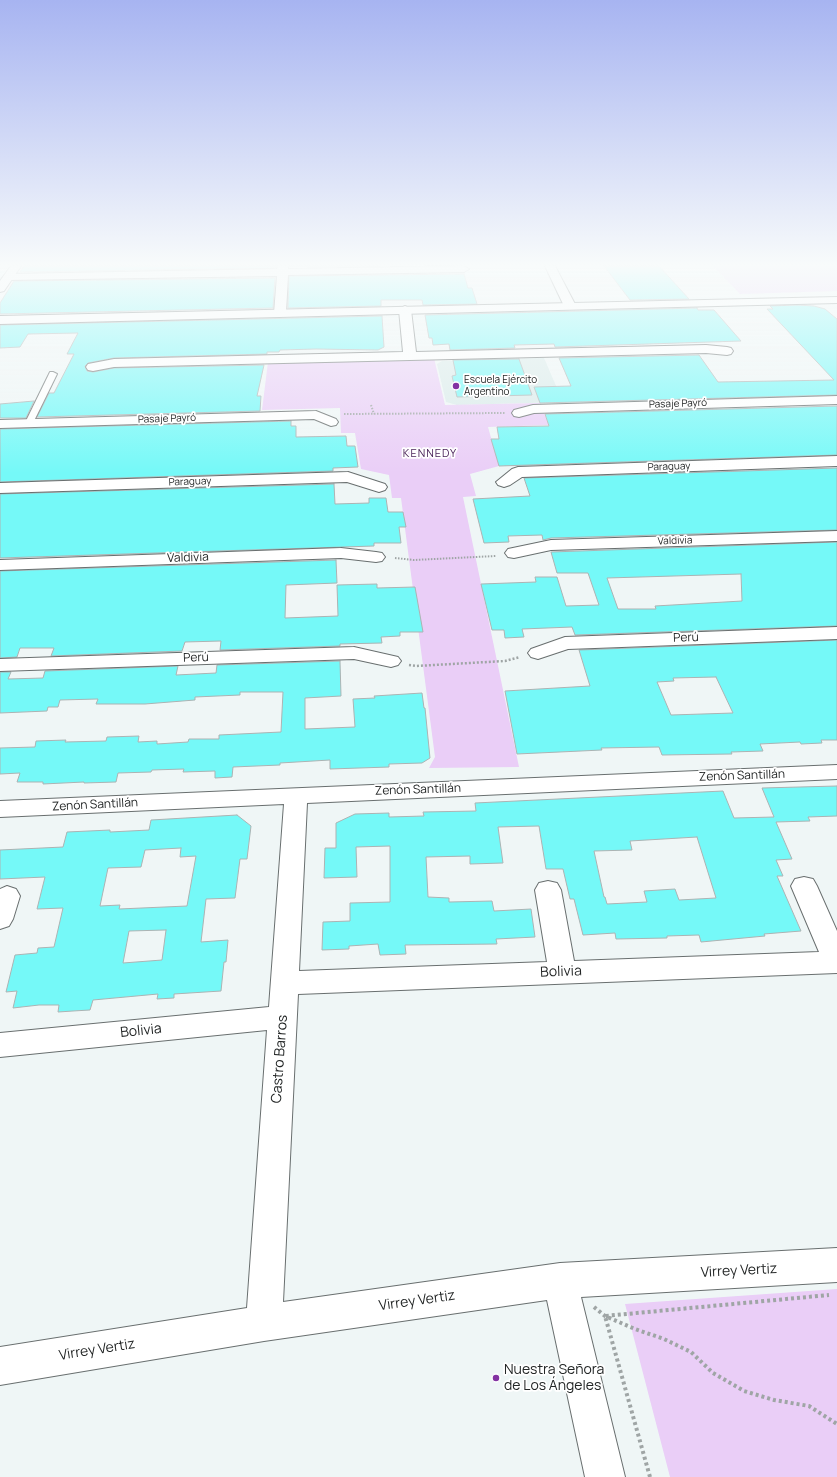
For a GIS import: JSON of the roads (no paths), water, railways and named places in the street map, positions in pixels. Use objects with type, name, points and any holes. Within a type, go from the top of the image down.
[{"type":"street","points":[[408,335],[410,356]]},
{"type":"street","points":[[93,367],[114,363],[706,349],[727,351]]},
{"type":"street","name":"Pasaje Payró","points":[[519,414],[533,408],[837,400]]},
{"type":"street","name":"Pasaje Payró","points":[[0,424],[316,415],[331,422]]},
{"type":"street","name":"Paraguay","points":[[504,482],[518,472],[837,461]]},
{"type":"street","name":"Paraguay","points":[[0,488],[348,477],[379,487]]},
{"type":"street","name":"Valdivia","points":[[514,553],[551,545],[837,536]]},
{"type":"street","name":"Valdivia","points":[[0,564],[341,553],[376,557]]},
{"type":"street","name":"Perú","points":[[538,653],[565,643],[837,633]]},
{"type":"street","name":"Perú","points":[[0,666],[354,653],[391,662]]},
{"type":"street","name":"Zenón Santillán","points":[[0,809],[837,772]]},
{"type":"street","name":"Castro Barros","points":[[264,1323],[296,796]]},
{"type":"street","points":[[804,886],[837,962]]},
{"type":"street","points":[[548,890],[562,972]]},
{"type":"street","name":"Bolivia","points":[[285,982],[837,962]]},
{"type":"street","name":"Bolivia","points":[[0,1045],[283,1017]]},
{"type":"street","name":"Virrey Vertiz","points":[[0,1366],[264,1323],[560,1281],[837,1265]]},
{"type":"street","points":[[560,1281],[605,1477]]},
{"type":"lane","points":[[29,423],[53,374]]},
{"type":"place","name":"Escuela Ejército Argentino","points":[[456,386]]},
{"type":"place","name":"Nuestra Señora de Los Ángeles","points":[[496,1378]]},
{"type":"district","name":"KENNEDY","points":[[430,454]]}]
